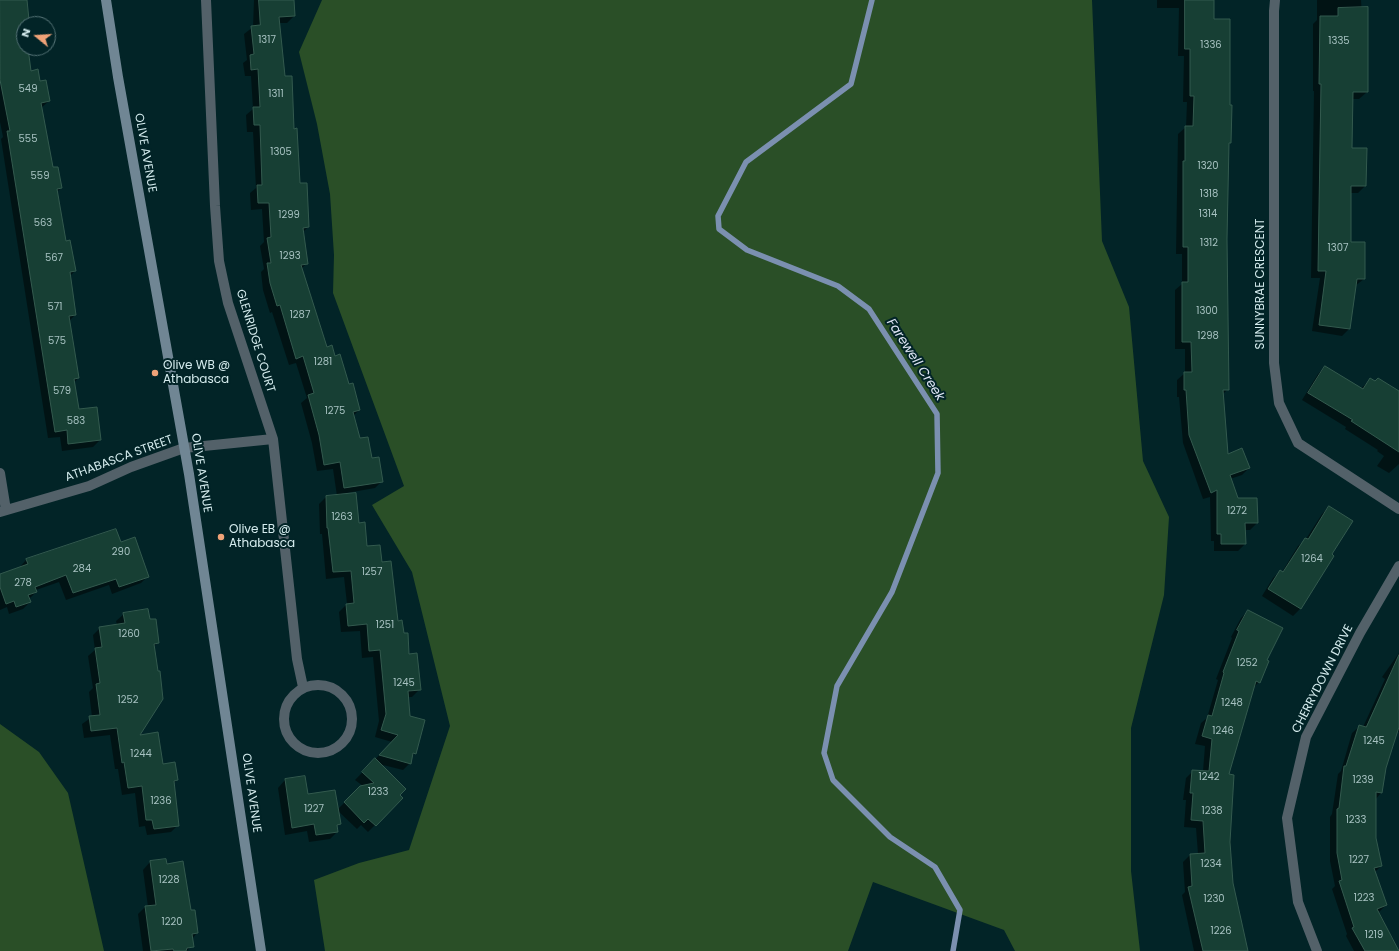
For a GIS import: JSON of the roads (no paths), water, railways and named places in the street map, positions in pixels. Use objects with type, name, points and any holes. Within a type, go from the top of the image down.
[{"type":"main road","name":"OLIVE AVENUE","points":[[106,0],[118,77],[184,448],[261,951]]},
{"type":"street","name":"GLENRIDGE COURT","points":[[206,0],[214,206],[219,261],[228,303],[273,439],[297,659],[303,687]]},
{"type":"street","name":"SUNNYBRAE CRESCENT","points":[[1275,0],[1274,363],[1279,403],[1298,444],[1399,509]]},
{"type":"street","name":"ATHABASCA STREET","points":[[3,511],[89,486],[131,467],[184,448],[227,442],[273,439]]},
{"type":"street","points":[[0,473],[3,511]]},
{"type":"street","name":"CHERRYDOWN DRIVE","points":[[1317,951],[1298,902],[1287,818],[1306,737],[1360,633],[1399,566]]},
{"type":"street","points":[[325,685],[335,689],[344,696],[350,705],[352,716],[351,727],[347,737],[340,745],[330,751],[318,753],[307,752],[296,746],[289,737],[284,726],[284,714],[287,703],[294,694],[303,687],[325,685]]},
{"type":"waterway","name":"Farewell Creek","points":[[872,0],[851,84],[746,162],[718,216],[719,229],[747,250],[838,286],[869,309],[937,414],[938,473],[892,592],[837,686],[824,753],[833,780],[890,837],[935,867],[960,910],[953,951]]},
{"type":"place","name":"Olive WB @ Athabasca","points":[[155,373]]},
{"type":"place","name":"Olive EB @ Athabasca","points":[[221,537]]}]
